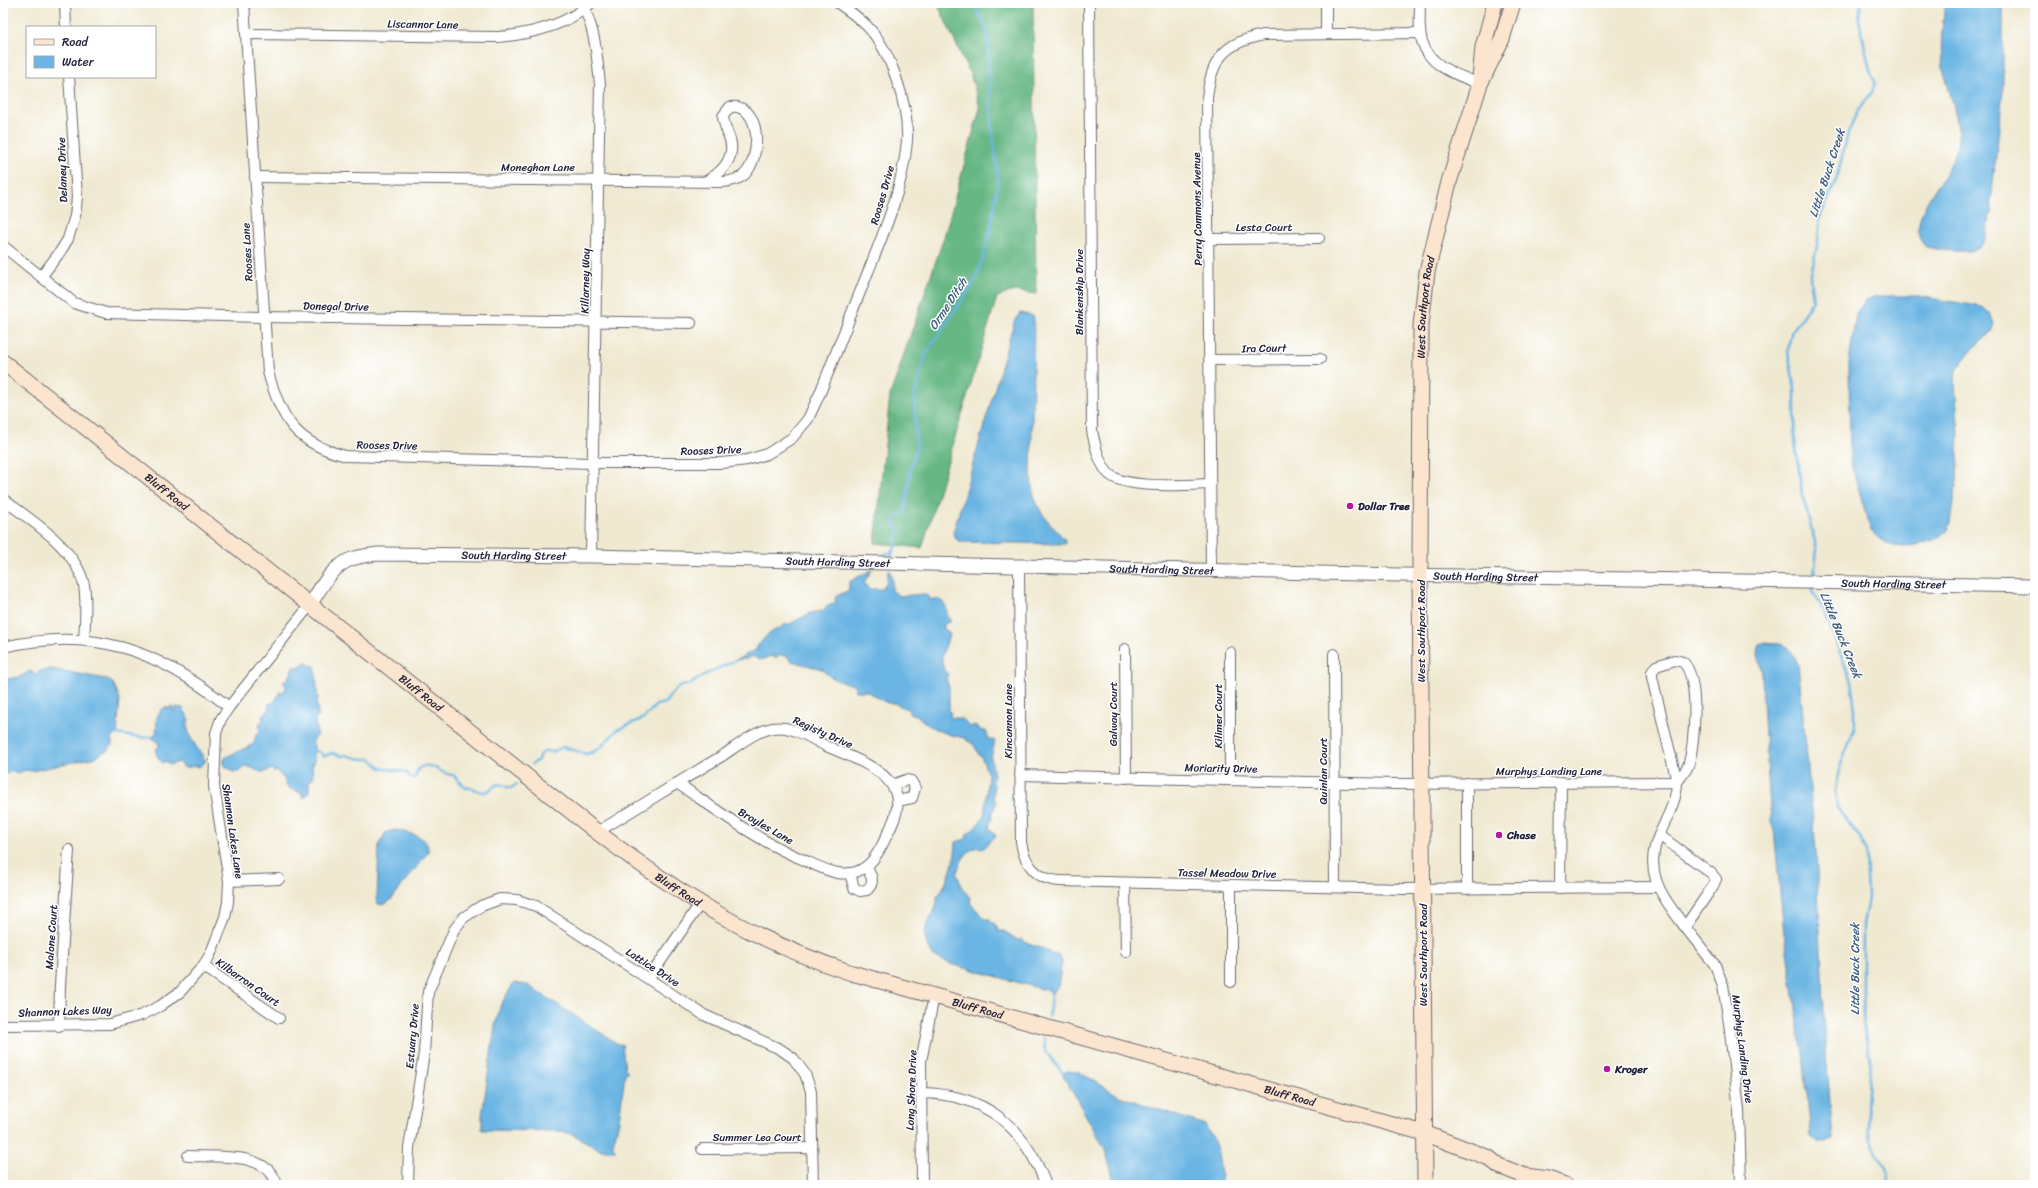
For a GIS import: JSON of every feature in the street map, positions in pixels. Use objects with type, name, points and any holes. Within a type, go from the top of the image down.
[{"type":"main road","name":"West Southport Road","points":[[1480,84],[1483,47],[1495,3]]},
{"type":"main road","name":"West Southport Road","points":[[1425,1185],[1420,575],[1420,326],[1422,300],[1440,215],[1480,84],[1502,40],[1513,3]]},
{"type":"main road","name":"Bluff Road","points":[[3,362],[597,832],[654,875],[700,904],[756,935],[815,960],[934,996],[1424,1133],[1489,1158],[1500,1156],[1523,1164],[1548,1179],[1565,1185]]},
{"type":"street","points":[[65,3],[66,26]]},
{"type":"street","name":"Rooses Lane","points":[[244,3],[263,317],[268,372],[275,399],[285,417],[298,433],[311,443],[330,452],[350,456]]},
{"type":"street","name":"Rooses Drive","points":[[350,456],[594,463],[722,463],[747,460],[767,454],[792,438],[808,419],[820,393],[889,219],[903,163],[907,140],[904,109],[896,79],[886,53],[868,26],[838,3]]},
{"type":"street","name":"Blankenship Drive","points":[[1089,3],[1092,431],[1100,461],[1108,473],[1122,480],[1152,485],[1210,484]]},
{"type":"street","points":[[1326,3],[1326,33]]},
{"type":"street","points":[[1420,3],[1420,33],[1425,49],[1440,66],[1480,84]]},
{"type":"street","name":"Liscannor Lane","points":[[246,34],[498,37],[524,34],[548,28],[585,5]]},
{"type":"street","name":"Killarney Way","points":[[585,5],[596,46],[600,84],[597,321],[591,556]]},
{"type":"street","name":"Perry Commons Avenue","points":[[1211,571],[1210,239],[1207,98],[1209,78],[1216,62],[1226,50],[1239,41],[1251,37],[1264,35],[1326,33],[1420,33]]},
{"type":"street","name":"Delaney Drive","points":[[41,277],[63,248],[75,216],[77,198],[69,78]]},
{"type":"street","name":"Moneghan Lane","points":[[255,177],[599,180],[705,182],[724,182],[736,180],[744,174],[751,165],[756,150],[756,135],[752,120],[746,110],[741,107],[730,107],[723,116],[723,124],[729,134],[731,145],[728,162],[718,174],[705,182]]},
{"type":"street","name":"Lesta Court","points":[[1210,239],[1319,238]]},
{"type":"street","name":"Donegal Drive","points":[[3,246],[74,303],[106,313],[263,317],[691,323]]},
{"type":"street","name":"Ira Court","points":[[1210,360],[1320,359]]},
{"type":"street","points":[[3,499],[61,545],[72,558],[84,585],[86,608],[84,640]]},
{"type":"street","name":"South Harding Street","points":[[310,605],[325,582],[337,568],[350,560],[378,554],[591,556],[1211,571],[2035,586]]},
{"type":"street","name":"Kincannon Lane","points":[[1019,566],[1021,846],[1026,860],[1034,871]]},
{"type":"street","name":"Shannon Lakes Lane","points":[[203,966],[210,956],[225,917],[228,902],[229,881],[214,786],[216,733],[220,719],[310,605]]},
{"type":"street","points":[[3,647],[54,639],[84,640],[121,647],[160,660],[198,683],[229,706]]},
{"type":"street","name":"Galway Court","points":[[1125,649],[1126,778]]},
{"type":"street","name":"Kilimer Court","points":[[1230,652],[1230,780]]},
{"type":"street","name":"Quinlan Court","points":[[1334,654],[1336,782],[1335,887]]},
{"type":"street","name":"Murphys Landing Drive","points":[[1677,782],[1685,771],[1689,760],[1695,714],[1694,696],[1688,669],[1683,662],[1677,660],[1656,666],[1652,672],[1677,782],[1674,800],[1659,835],[1652,860],[1657,886],[1685,927],[1715,965],[1723,985],[1739,1110],[1741,1185]]},
{"type":"street","name":"Registy Drive","points":[[597,832],[760,732],[773,728],[782,728],[796,732],[876,770],[887,778],[892,786],[897,801],[895,819],[880,850]]},
{"type":"street","name":"Moriarity Drive","points":[[1020,775],[1422,784]]},
{"type":"street","points":[[892,786],[906,780],[911,781],[916,788],[912,798],[897,801]]},
{"type":"street","points":[[1560,888],[1561,782]]},
{"type":"street","name":"Murphys Landing Lane","points":[[1422,784],[1677,782]]},
{"type":"street","name":"Broyles Lane","points":[[676,783],[744,828],[779,848],[831,871],[850,873],[866,867],[876,858],[880,850]]},
{"type":"street","points":[[1467,783],[1467,889]]},
{"type":"street","points":[[1659,835],[1716,877],[1713,886],[1685,927]]},
{"type":"street","name":"Malone Court","points":[[59,1026],[60,985],[69,850]]},
{"type":"street","points":[[850,873],[854,888],[860,891],[867,890],[872,885],[873,879],[866,867]]},
{"type":"street","name":"Tassel Meadow Drive","points":[[1034,871],[1044,878],[1056,881],[1126,883],[1422,889],[1657,886]]},
{"type":"street","points":[[229,881],[279,879]]},
{"type":"street","points":[[1126,883],[1126,952]]},
{"type":"street","points":[[1231,885],[1231,982]]},
{"type":"street","name":"Lattice Drive","points":[[481,906],[500,899],[517,900],[536,906],[715,1021],[780,1049],[793,1058],[805,1074],[812,1099],[812,1148]]},
{"type":"street","points":[[650,978],[700,904]]},
{"type":"street","name":"Estuary Drive","points":[[408,1185],[409,1148],[424,1053],[428,992],[454,930],[463,918],[481,906]]},
{"type":"street","name":"Shannon Lakes Way","points":[[3,1025],[59,1026],[110,1024],[142,1015],[160,1006],[180,992],[203,966]]},
{"type":"street","name":"Kilbarron Court","points":[[203,966],[279,1018]]},
{"type":"street","name":"Long Shore Drive","points":[[922,1185],[921,1061],[934,996]]},
{"type":"street","points":[[921,1093],[945,1094],[962,1098],[979,1104],[999,1116],[1023,1139],[1036,1160],[1046,1185]]},
{"type":"street","points":[[812,1148],[813,1185]]},
{"type":"street","name":"Summer Lea Court","points":[[702,1149],[812,1148]]},
{"type":"street","points":[[188,1156],[254,1161],[269,1170],[278,1185]]},
{"type":"green space","points":[[937,3],[1033,3],[1036,294],[1014,291],[997,297],[922,548],[875,543],[890,395],[944,237],[980,108],[971,76]]},
{"type":"water","points":[[1945,3],[2003,3],[2003,91],[1991,201],[1992,209],[1983,244],[1977,249],[1970,251],[1954,251],[1926,247],[1919,237],[1921,215],[1952,161],[1958,140],[1958,128],[1954,106],[1944,72],[1941,54]]},
{"type":"water","points":[[1876,296],[1918,296],[1985,308],[1990,313],[1994,324],[1991,332],[1972,349],[1956,370],[1955,384],[1959,435],[1957,480],[1951,523],[1948,530],[1936,539],[1905,547],[1894,546],[1881,540],[1871,531],[1850,460],[1849,362],[1856,314],[1865,301]]},
{"type":"water","points":[[1020,313],[1033,316],[1034,319],[1032,487],[1037,505],[1045,518],[1065,540],[1065,544],[960,542],[956,539],[953,533],[1014,322]]},
{"type":"water","points":[[889,569],[892,576],[892,590],[899,596],[925,594],[932,600],[936,599],[944,603],[947,615],[950,618],[950,622],[944,624],[944,629],[949,632],[943,653],[942,663],[948,675],[946,678],[949,687],[950,715],[952,718],[958,718],[966,722],[970,727],[975,725],[982,731],[986,731],[989,739],[995,741],[991,758],[994,776],[991,782],[994,784],[993,797],[996,802],[989,827],[996,836],[984,848],[979,847],[969,851],[962,859],[957,874],[963,889],[970,898],[971,904],[986,919],[990,919],[989,921],[995,924],[999,931],[1004,931],[1019,941],[1020,939],[1044,949],[1052,955],[1058,954],[1062,961],[1058,986],[1051,995],[1049,991],[951,964],[933,956],[926,941],[925,930],[936,906],[937,897],[945,885],[951,871],[955,856],[956,842],[966,839],[967,834],[975,828],[984,816],[988,774],[981,756],[978,754],[973,744],[967,741],[966,738],[939,731],[926,724],[917,715],[909,714],[909,710],[894,703],[887,703],[866,691],[856,691],[854,685],[832,678],[822,669],[791,661],[787,656],[780,655],[776,658],[771,656],[760,660],[752,656],[747,659],[736,660],[757,649],[757,646],[767,635],[784,625],[790,624],[810,613],[822,611],[826,607],[836,602],[835,597],[849,590],[849,582],[869,571],[872,570],[864,582],[868,589],[882,589],[887,581]]},
{"type":"water","points":[[1759,644],[1780,644],[1787,647],[1794,655],[1798,664],[1816,851],[1823,1017],[1833,1139],[1825,1143],[1818,1142],[1811,1136],[1803,1053],[1784,933],[1774,830],[1771,822],[1762,673],[1757,650]]},
{"type":"water","points":[[306,661],[309,665],[315,666],[318,700],[316,702],[319,716],[315,719],[317,733],[312,742],[314,746],[314,764],[312,765],[313,778],[309,781],[309,792],[304,798],[301,793],[287,787],[284,779],[277,771],[274,772],[271,769],[261,772],[245,766],[240,772],[236,771],[235,773],[224,765],[224,759],[254,744],[256,735],[260,732],[259,724],[263,720],[262,716],[270,709],[268,704],[274,702],[280,692],[285,691],[286,686],[283,681],[288,679],[289,675],[292,675],[291,669],[294,667],[301,667]]},
{"type":"water","points":[[52,669],[106,679],[113,683],[120,699],[117,734],[112,738],[112,745],[107,751],[103,752],[97,757],[32,771],[26,770],[17,773],[12,771],[3,776],[3,680],[22,676],[30,671],[36,674],[40,671]]},
{"type":"water","points":[[171,706],[174,711],[176,710],[175,707],[183,708],[189,719],[188,730],[190,735],[206,761],[199,767],[194,766],[185,768],[178,762],[171,765],[166,761],[163,763],[156,753],[156,749],[159,747],[159,744],[151,737],[156,735],[157,717],[162,709],[167,707],[169,709]]},
{"type":"water","points":[[397,830],[418,836],[426,842],[428,852],[391,900],[381,905],[377,903],[379,844],[386,832]]},
{"type":"water","points":[[514,983],[528,985],[618,1044],[622,1044],[625,1069],[628,1071],[625,1074],[619,1121],[613,1144],[613,1147],[616,1150],[601,1150],[572,1134],[560,1131],[482,1130],[482,1115],[495,1026],[501,1004]]},
{"type":"water","points":[[1067,1071],[1080,1072],[1119,1096],[1205,1125],[1212,1136],[1218,1154],[1221,1185],[1115,1185],[1105,1149],[1064,1077],[1063,1073]]},
{"type":"waterway","name":"Orme Ditch","points":[[891,557],[897,543],[896,538],[900,532],[894,523],[895,518],[905,513],[911,467],[917,445],[915,428],[915,394],[926,354],[976,279],[990,233],[998,179],[992,127],[987,30],[972,3]]},
{"type":"waterway","name":"Little Buck Creek","points":[[1814,577],[1817,549],[1802,494],[1795,441],[1795,389],[1788,352],[1791,333],[1813,300],[1810,279],[1818,241],[1820,217],[1835,184],[1848,134],[1857,112],[1872,92],[1875,82],[1870,70],[1859,20],[1861,3]]},
{"type":"waterway","name":"Orme Ditch","points":[[884,555],[894,551]]},
{"type":"waterway","name":"Little Buck Creek","points":[[1813,586],[1813,593],[1826,616],[1851,681],[1855,710],[1855,727],[1839,770],[1835,790],[1837,807],[1850,827],[1861,837],[1866,852],[1868,898],[1863,925],[1863,996],[1865,1034],[1870,1059],[1867,1107],[1871,1141],[1884,1164],[1887,1172],[1888,1185]]},
{"type":"waterway","points":[[532,764],[538,760],[540,754],[546,751],[553,752],[563,747],[586,754],[593,752],[600,748],[617,730],[644,718],[656,705],[665,703],[672,692],[680,686],[690,685],[707,673],[736,660]]},
{"type":"waterway","points":[[117,734],[143,738],[151,737]]},
{"type":"waterway","points":[[314,751],[320,752],[324,756],[333,753],[342,756],[345,755],[361,759],[371,759],[381,768],[406,772],[411,778],[415,778],[418,769],[422,766],[427,766],[453,775],[466,788],[471,788],[482,792],[488,791],[498,784],[511,788],[517,784]]},
{"type":"waterway","name":"Orme Ditch","points":[[1049,1016],[1051,995]]},
{"type":"waterway","name":"Orme Ditch","points":[[1044,1038],[1045,1051],[1063,1073]]},
{"type":"place","name":"Dollar Tree","points":[[1350,506]]},
{"type":"place","name":"Chase","points":[[1499,835]]},
{"type":"place","name":"Kroger","points":[[1607,1069]]}]
